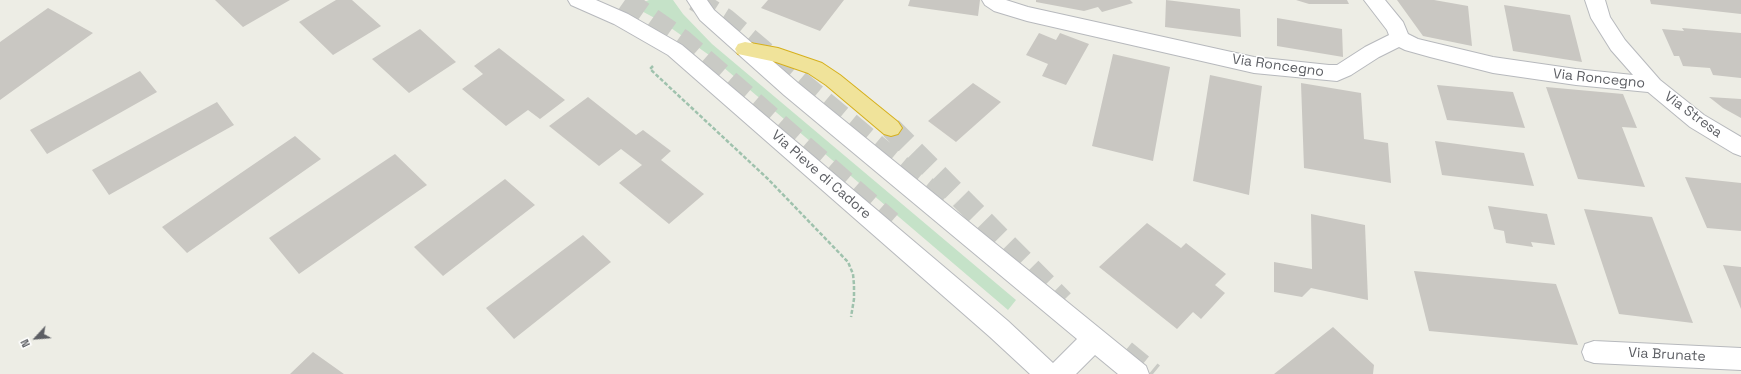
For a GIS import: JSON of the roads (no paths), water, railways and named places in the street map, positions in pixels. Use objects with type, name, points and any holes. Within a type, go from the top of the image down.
[{"type":"highway","points":[[745,49],[778,55],[815,68],[833,80],[891,128]]},
{"type":"street","name":"Via Pieve di Cadore","points":[[578,0],[626,22],[662,41],[680,54],[999,329],[1048,374]]},
{"type":"street","name":"Via Roncegno","points":[[992,0],[1001,6],[1027,14],[1254,65],[1329,73],[1344,70],[1372,52],[1400,38],[1412,45],[1493,65],[1576,77],[1653,85]]},
{"type":"street","points":[[1374,0],[1396,27],[1400,38]]},
{"type":"street","name":"Via Stresa","points":[[1595,0],[1601,18],[1618,45],[1653,85],[1697,121],[1741,147]]},
{"type":"street","points":[[699,1],[707,15],[842,132],[1137,374]]},
{"type":"street","points":[[1059,374],[1094,339]]},
{"type":"street","name":"Via Brunate","points":[[1594,352],[1741,359]]},
{"type":"tunnel","points":[[625,0],[682,40],[891,222]]},
{"type":"tunnel","points":[[695,0],[725,19],[951,208]]},
{"type":"tunnel","points":[[891,128],[1063,301]]},
{"type":"tunnel","points":[[1125,351],[1153,374]]}]
